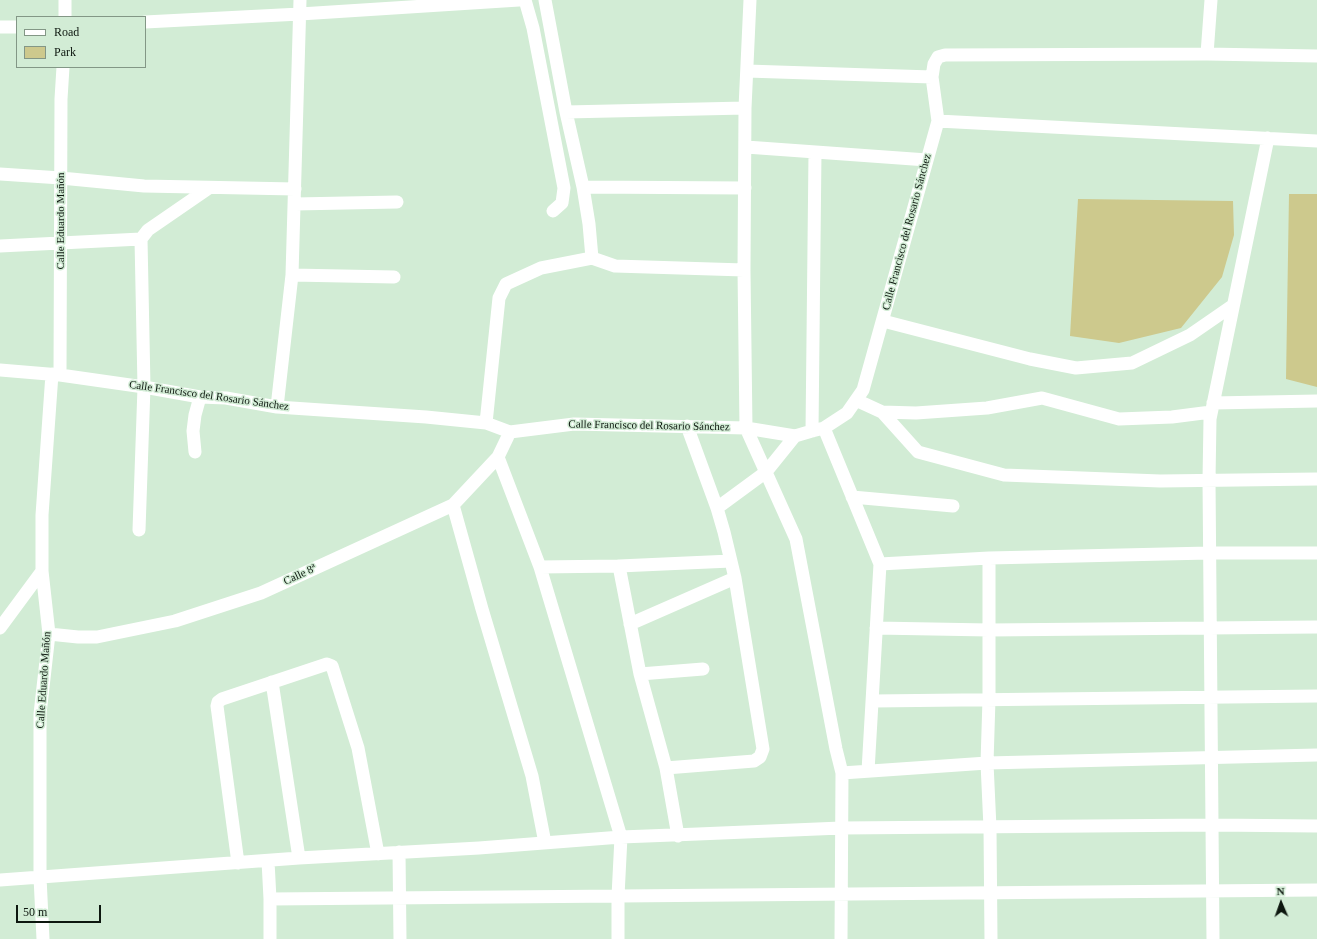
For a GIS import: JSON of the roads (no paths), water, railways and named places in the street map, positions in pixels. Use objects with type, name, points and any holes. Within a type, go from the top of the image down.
[{"type":"street","points":[[65,0],[65,16]]},
{"type":"street","points":[[276,407],[292,275],[300,0]]},
{"type":"street","points":[[146,22],[518,0]]},
{"type":"street","points":[[525,0],[533,28],[564,188],[562,203],[553,211]]},
{"type":"street","points":[[545,0],[566,112],[583,187],[589,224],[592,258]]},
{"type":"street","points":[[750,0],[745,108],[746,147],[744,188],[746,428],[796,539],[836,749],[842,773],[841,939]]},
{"type":"street","points":[[1207,54],[1211,0]]},
{"type":"street","points":[[0,27],[16,27]]},
{"type":"street","points":[[1317,56],[1207,54],[945,55],[938,57],[934,64],[932,77],[938,121],[1317,141]]},
{"type":"street","name":"Calle Eduardo Mañón","points":[[43,939],[40,877],[40,714],[49,634],[42,571],[42,515],[56,375],[60,243],[61,98],[63,68]]},
{"type":"street","points":[[747,71],[932,77]]},
{"type":"street","points":[[566,112],[745,108]]},
{"type":"street","name":"Calle Francisco del Rosario Sánchez","points":[[0,370],[56,375],[144,387],[200,397],[226,398],[276,407],[426,417],[486,423],[510,432],[574,424],[746,428],[795,436],[818,430],[847,413],[863,390],[938,121]]},
{"type":"street","points":[[1213,939],[1209,553],[1209,480],[1212,408],[1268,138]]},
{"type":"street","points":[[746,147],[927,160]]},
{"type":"street","points":[[815,152],[818,430],[852,497],[880,564],[868,771]]},
{"type":"street","points":[[0,174],[144,186],[295,189]]},
{"type":"street","points":[[583,187],[744,188]]},
{"type":"street","points":[[139,530],[144,387],[141,239],[148,230],[209,188]]},
{"type":"street","points":[[295,204],[397,202]]},
{"type":"street","points":[[0,246],[141,239]]},
{"type":"street","points":[[486,423],[499,298],[506,284],[540,268],[592,258],[615,266],[744,270]]},
{"type":"street","points":[[292,275],[394,276]]},
{"type":"street","points":[[883,321],[1030,359],[1076,368],[1132,363],[1190,335],[1232,306]]},
{"type":"street","points":[[195,452],[193,431],[195,415],[200,397]]},
{"type":"street","points":[[856,400],[882,412],[916,414],[987,408],[1042,398],[1118,419],[1172,417],[1212,408],[1317,401]]},
{"type":"street","points":[[882,412],[918,452],[1004,476],[1160,481],[1317,479]]},
{"type":"street","points":[[666,768],[754,761],[760,757],[763,749],[731,561],[717,508],[687,426]]},
{"type":"street","name":"Calle 8ª","points":[[49,634],[97,637],[175,621],[261,593],[453,505],[498,457],[510,432]]},
{"type":"street","points":[[717,508],[766,472],[795,436]]},
{"type":"street","points":[[498,457],[540,567],[621,837],[618,896],[618,939]]},
{"type":"street","points":[[852,497],[953,506]]},
{"type":"street","points":[[453,505],[482,609],[532,776],[545,843]]},
{"type":"street","points":[[880,564],[989,558],[1209,553],[1317,553]]},
{"type":"street","points":[[989,558],[989,699],[987,764],[990,828],[991,939]]},
{"type":"street","points":[[540,567],[619,566],[731,561]]},
{"type":"street","points":[[619,566],[640,674],[666,768],[678,836]]},
{"type":"street","points":[[0,628],[42,571]]},
{"type":"street","points":[[630,624],[735,578]]},
{"type":"street","points":[[876,628],[989,630],[1317,627]]},
{"type":"street","points":[[238,863],[218,702],[222,699],[327,664],[332,666],[358,748],[378,854]]},
{"type":"street","points":[[640,674],[703,669]]},
{"type":"street","points":[[272,682],[300,858]]},
{"type":"street","points":[[873,701],[1317,696]]},
{"type":"street","points":[[842,773],[987,764],[1211,756],[1317,754]]},
{"type":"street","points":[[0,880],[300,858],[480,848],[621,837],[678,836],[841,828],[990,828],[1212,825],[1317,826]]},
{"type":"street","points":[[399,852],[400,939]]},
{"type":"street","points":[[267,939],[270,939],[268,861]]},
{"type":"street","points":[[270,899],[1317,890]]}]
